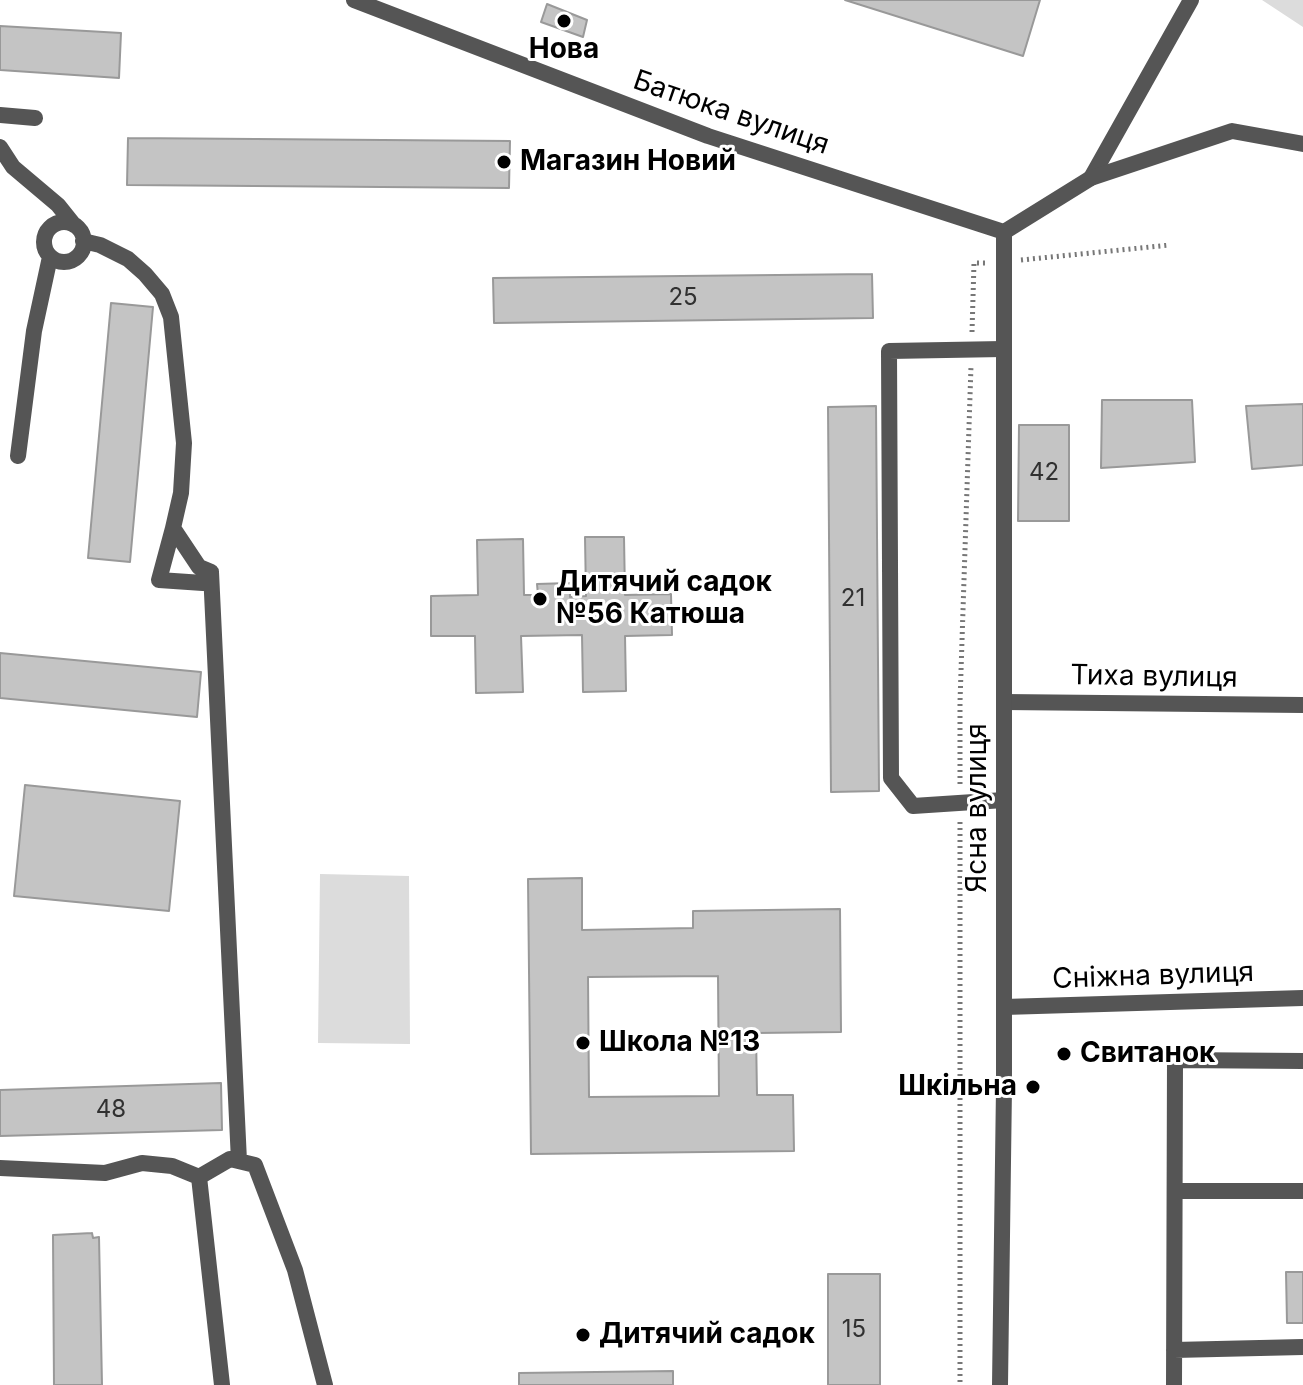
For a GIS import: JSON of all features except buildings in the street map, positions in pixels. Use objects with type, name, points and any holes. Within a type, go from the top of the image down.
[{"type":"street","name":"Батюка вулиця","points":[[354,0],[708,136],[1004,232]]},
{"type":"street","points":[[1091,178],[1191,0]]},
{"type":"street","points":[[0,115],[35,118]]},
{"type":"street","points":[[1004,232],[1091,178],[1232,131],[1303,144]]},
{"type":"street","points":[[0,147],[13,167],[58,205],[74,225],[82,235],[80,254],[69,261],[56,261],[44,246],[46,233],[61,222],[74,225]]},
{"type":"street","name":"Ясна вулиця","points":[[1000,1385],[1004,1007],[1004,232]]},
{"type":"street","points":[[83,241],[100,245],[128,259],[162,294],[171,317],[184,443],[181,493],[159,580],[203,583],[211,572]]},
{"type":"street","points":[[18,456],[34,331],[50,257]]},
{"type":"street","points":[[1003,349],[889,351],[891,778],[913,806],[1004,800]]},
{"type":"street","points":[[173,528],[199,567],[211,572]]},
{"type":"street","points":[[211,572],[239,1161]]},
{"type":"street","name":"Тиха вулиця","points":[[1004,702],[1303,705]]},
{"type":"street","name":"Сніжна вулиця","points":[[1004,1007],[1303,998]]},
{"type":"street","points":[[1174,1385],[1175,1060],[1303,1061]]},
{"type":"street","points":[[199,1177],[230,1159],[255,1165],[295,1270],[325,1385]]},
{"type":"street","points":[[0,1168],[105,1173],[142,1163],[172,1166],[199,1177]]},
{"type":"street","points":[[199,1177],[222,1385]]},
{"type":"street","points":[[1175,1191],[1303,1191]]},
{"type":"street","points":[[1174,1350],[1303,1347]]},
{"type":"path","points":[[960,1385],[960,702],[974,263],[1170,245]]},
{"type":"shaded area","points":[[1262,0],[1303,0],[1303,27]]},
{"type":"shaded area","points":[[320,874],[409,876],[410,1044],[318,1043]]},
{"type":"place","name":"Нова","points":[[564,21]]},
{"type":"place","name":"Магазин Новий","points":[[504,162]]},
{"type":"place","name":"Дитячий садок №56 Катюша","points":[[540,599]]},
{"type":"place","name":"Школа №13","points":[[583,1043]]},
{"type":"place","name":"Свитанок","points":[[1064,1054]]},
{"type":"place","name":"Шкільна","points":[[1033,1087]]},
{"type":"place","name":"Дитячий садок","points":[[583,1335]]}]
